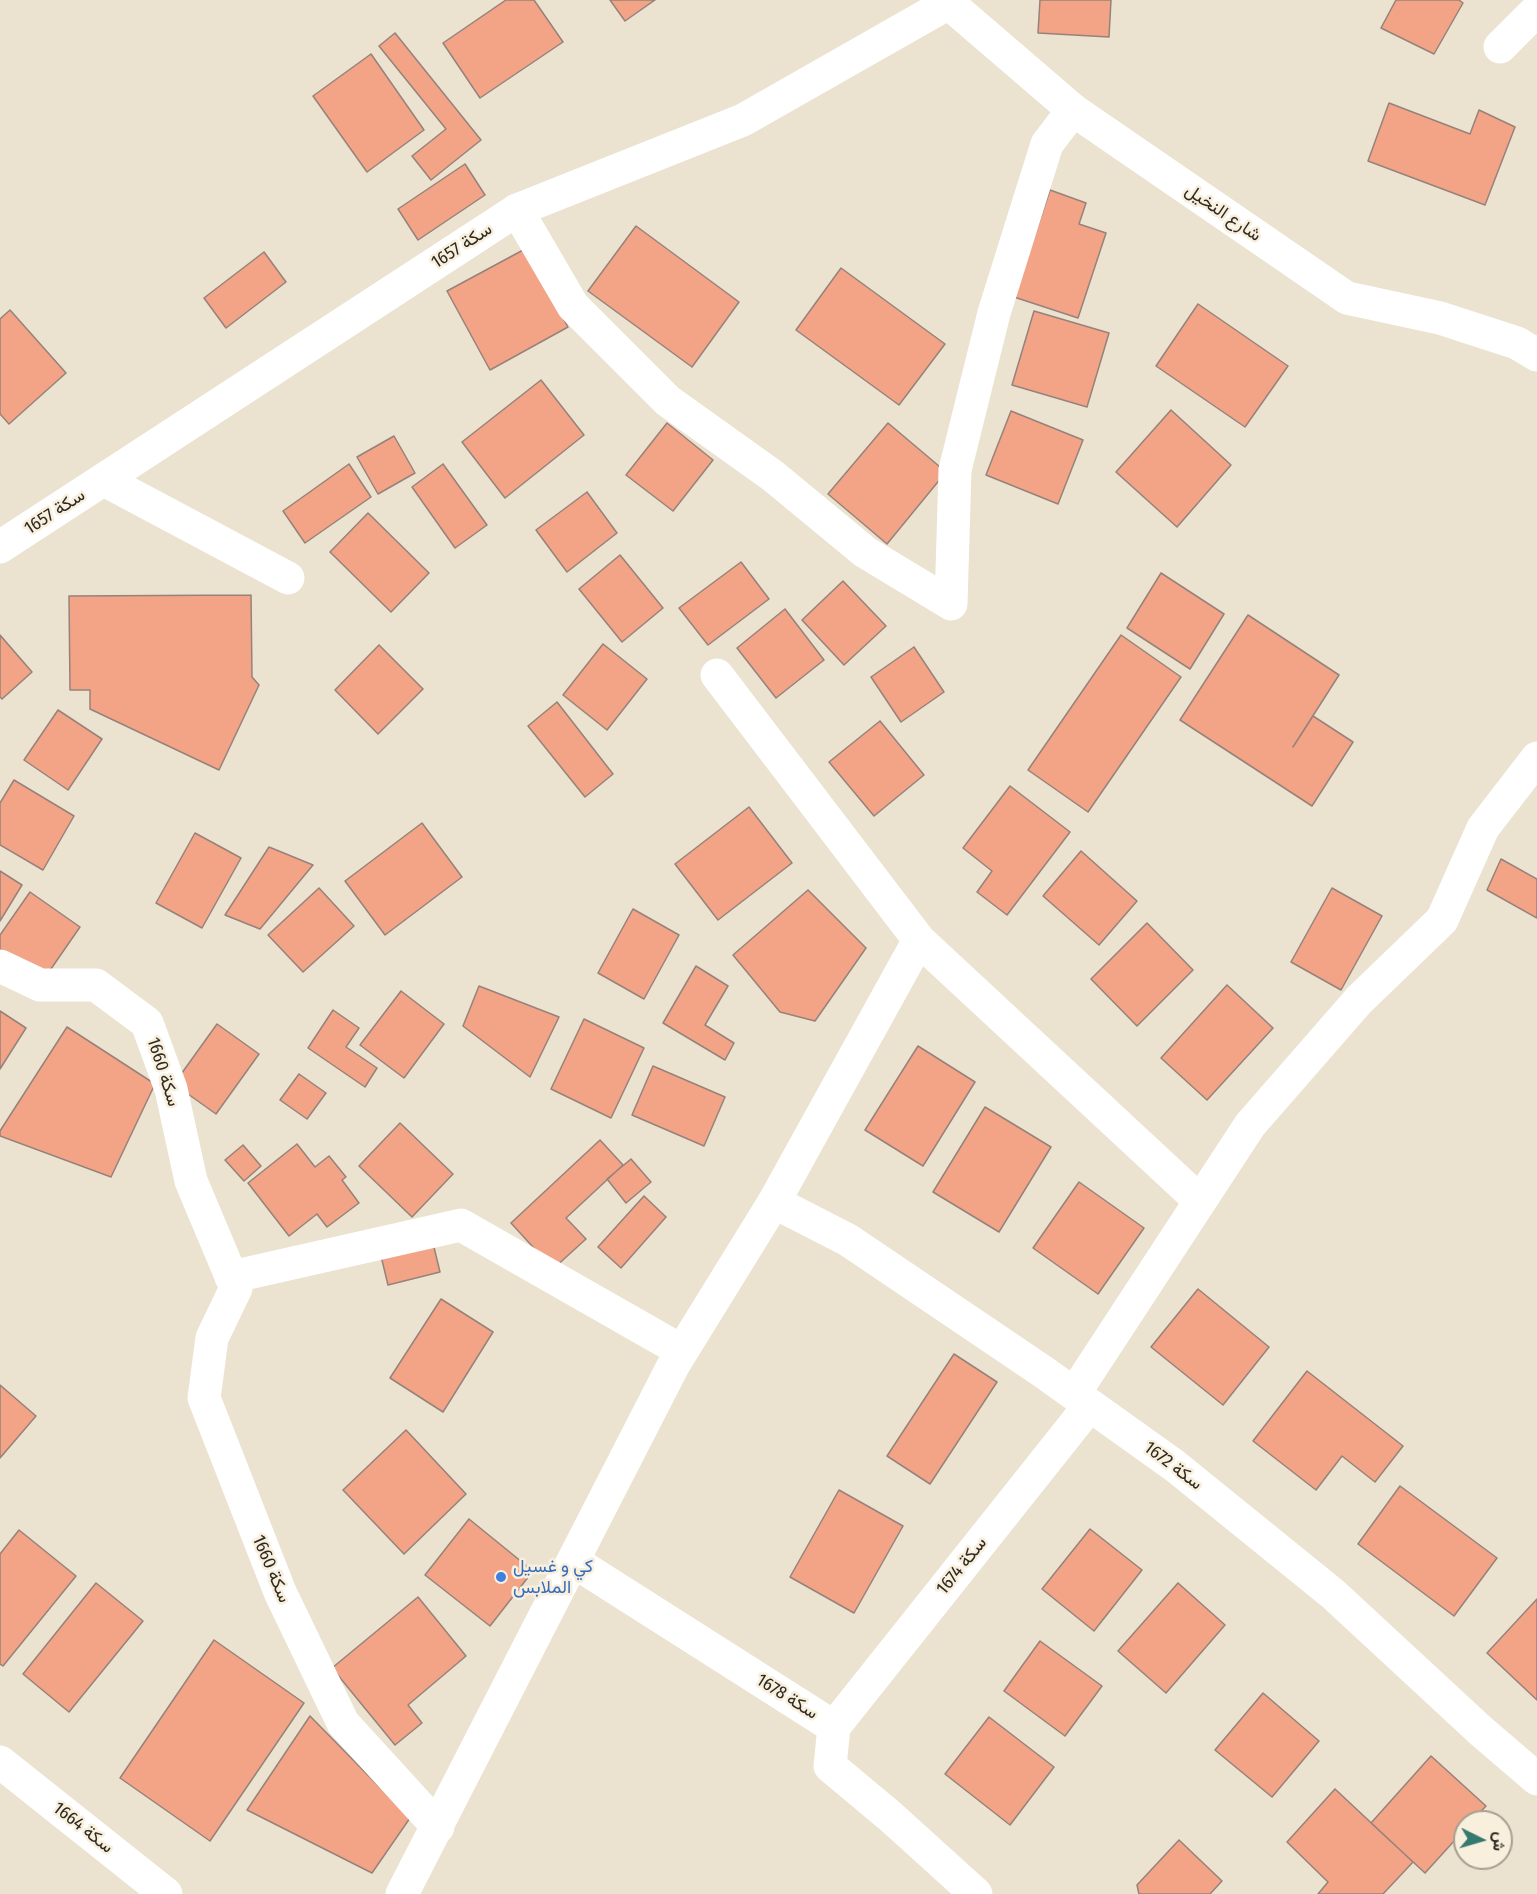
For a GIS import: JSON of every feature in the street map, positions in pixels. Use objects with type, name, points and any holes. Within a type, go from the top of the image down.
[{"type":"street","name":"شارع النخيل","points":[[949,1],[1073,110],[1347,298],[1440,318],[1517,343],[1537,354]]},
{"type":"street","name":"سكة 1657","points":[[0,548],[517,210],[743,120],[949,1]]},
{"type":"street","points":[[1500,47],[1537,10]]},
{"type":"street","points":[[517,210],[573,306],[668,401],[773,476],[865,552],[951,604],[955,470],[994,314],[1047,144],[1073,110]]},
{"type":"street","points":[[104,480],[288,578]]},
{"type":"street","points":[[717,675],[919,940],[1200,1201]]},
{"type":"street","name":"سكة 1674","points":[[834,1727],[1082,1399],[1200,1201],[1250,1125],[1359,1000],[1442,920],[1483,828],[1537,758]]},
{"type":"street","points":[[402,1894],[682,1351],[774,1202],[919,940]]},
{"type":"street","name":"سكة 1660","points":[[0,966],[40,985],[96,985],[147,1023],[171,1089],[191,1181],[236,1288],[212,1338],[204,1398],[226,1460],[280,1592],[343,1723],[438,1827]]},
{"type":"street","name":"سكة 1672","points":[[774,1202],[848,1240],[1082,1399],[1175,1466],[1333,1594],[1481,1731],[1537,1779]]},
{"type":"street","points":[[231,1277],[461,1225],[682,1351]]},
{"type":"street","name":"سكة 1678","points":[[573,1561],[834,1727],[830,1766],[891,1817],[976,1894]]},
{"type":"street","name":"سكة 1664","points":[[0,1762],[166,1894]]},
{"type":"building","points":[[506,0],[534,0],[563,42],[480,98],[443,43]]},
{"type":"building","points":[[610,0],[655,0],[625,21]]},
{"type":"building","points":[[1040,0],[1111,0],[1109,37],[1038,33]]},
{"type":"building","points":[[1396,0],[1459,0],[1463,3],[1434,54],[1381,28]]},
{"type":"building","points":[[395,33],[481,140],[431,180],[412,156],[446,129],[379,46]]},
{"type":"building","points":[[371,54],[424,130],[367,172],[313,96]]},
{"type":"building","points":[[1389,103],[1470,134],[1479,110],[1515,127],[1485,205],[1368,161]]},
{"type":"building","points":[[465,164],[485,195],[418,240],[398,209]]},
{"type":"building","points":[[1050,190],[1086,203],[1079,224],[1106,233],[1078,318],[1014,297]]},
{"type":"building","points":[[636,226],[739,302],[692,367],[588,291]]},
{"type":"building","points":[[525,249],[568,327],[490,370],[447,291]]},
{"type":"building","points":[[264,252],[286,282],[226,328],[204,298]]},
{"type":"building","points":[[841,268],[945,344],[899,405],[796,330]]},
{"type":"building","points":[[1198,304],[1288,366],[1245,427],[1156,366]]},
{"type":"building","points":[[10,310],[66,373],[9,424],[0,414],[0,319]]},
{"type":"building","points":[[1034,311],[1109,333],[1087,407],[1012,385]]},
{"type":"building","points":[[541,380],[584,435],[505,498],[462,442]]},
{"type":"building","points":[[1171,410],[1231,465],[1177,527],[1116,472]]},
{"type":"building","points":[[1011,411],[1083,440],[1058,504],[986,475]]},
{"type":"building","points":[[667,423],[713,460],[673,511],[626,475]]},
{"type":"building","points":[[888,423],[946,472],[887,544],[828,494]]},
{"type":"building","points":[[394,436],[415,473],[378,494],[357,457]]},
{"type":"building","points":[[349,464],[371,497],[305,543],[283,511]]},
{"type":"building","points":[[443,464],[487,525],[455,548],[412,487]]},
{"type":"building","points":[[587,492],[617,533],[567,572],[536,530]]},
{"type":"building","points":[[368,513],[429,573],[391,612],[330,552]]},
{"type":"building","points":[[620,555],[663,608],[622,642],[579,589]]},
{"type":"building","points":[[741,562],[769,599],[708,645],[679,608]]},
{"type":"building","points":[[1161,573],[1224,614],[1190,669],[1127,628]]},
{"type":"building","points":[[843,581],[886,626],[844,665],[802,620]]},
{"type":"building","points":[[251,595],[252,677],[259,685],[219,770],[90,709],[90,690],[70,690],[69,596]]},
{"type":"building","points":[[785,609],[824,660],[776,698],[737,648]]},
{"type":"building","points":[[1248,615],[1339,675],[1293,747],[1313,716],[1353,742],[1312,806],[1180,720]]},
{"type":"building","points":[[0,635],[32,672],[2,699],[0,697]]},
{"type":"building","points":[[1121,635],[1181,677],[1088,812],[1028,770]]},
{"type":"building","points":[[603,644],[647,679],[607,730],[563,695]]},
{"type":"building","points":[[379,645],[423,689],[378,734],[335,690]]},
{"type":"building","points":[[914,647],[944,692],[901,722],[871,677]]},
{"type":"building","points":[[557,702],[613,774],[585,797],[528,726]]},
{"type":"building","points":[[58,710],[102,739],[68,790],[24,760]]},
{"type":"building","points":[[880,721],[924,775],[874,816],[829,762]]},
{"type":"building","points":[[14,780],[74,816],[43,870],[0,845],[0,803]]},
{"type":"building","points":[[1010,786],[1070,832],[1007,915],[977,892],[992,871],[963,848]]},
{"type":"building","points":[[749,807],[792,863],[718,920],[675,864]]},
{"type":"building","points":[[422,823],[462,877],[385,935],[345,881]]},
{"type":"building","points":[[195,833],[241,858],[202,928],[156,903]]},
{"type":"building","points":[[269,847],[313,865],[260,929],[225,915]]},
{"type":"building","points":[[1081,851],[1137,901],[1099,945],[1043,896]]},
{"type":"building","points":[[1501,859],[1537,879],[1537,918],[1487,890]]},
{"type":"building","points":[[0,871],[22,885],[0,921]]},
{"type":"building","points":[[319,888],[354,926],[303,972],[268,935]]},
{"type":"building","points":[[1332,888],[1382,916],[1341,990],[1291,962]]},
{"type":"building","points":[[808,890],[866,948],[815,1021],[780,1012],[733,955]]},
{"type":"building","points":[[30,892],[80,927],[44,979],[0,949],[0,935]]},
{"type":"building","points":[[633,909],[679,935],[644,999],[598,973]]},
{"type":"building","points":[[1147,923],[1193,970],[1137,1026],[1091,979]]},
{"type":"building","points":[[696,966],[728,986],[705,1025],[734,1043],[725,1060],[663,1023]]},
{"type":"building","points":[[1227,985],[1273,1028],[1207,1100],[1161,1058]]},
{"type":"building","points":[[479,986],[559,1017],[530,1077],[463,1026]]},
{"type":"building","points":[[401,991],[444,1024],[404,1078],[360,1045]]},
{"type":"building","points":[[333,1010],[359,1028],[346,1047],[377,1068],[365,1087],[308,1048]]},
{"type":"building","points":[[0,1011],[26,1028],[0,1069]]},
{"type":"building","points":[[584,1019],[644,1048],[611,1118],[551,1089]]},
{"type":"building","points":[[217,1024],[259,1054],[216,1114],[174,1084]]},
{"type":"building","points":[[67,1027],[155,1084],[111,1177],[0,1136],[0,1131]]},
{"type":"building","points":[[918,1046],[975,1082],[923,1166],[865,1130]]},
{"type":"building","points":[[653,1066],[725,1097],[704,1146],[632,1115]]},
{"type":"building","points":[[299,1074],[326,1093],[307,1119],[280,1100]]},
{"type":"building","points":[[985,1107],[1051,1147],[999,1232],[933,1192]]},
{"type":"building","points":[[400,1123],[453,1174],[412,1217],[359,1166]]},
{"type":"building","points":[[600,1140],[623,1165],[566,1218],[586,1239],[553,1269],[511,1223]]},
{"type":"building","points":[[297,1144],[315,1167],[329,1156],[346,1177],[342,1180],[359,1203],[327,1227],[317,1214],[289,1236],[248,1183]]},
{"type":"building","points":[[243,1145],[261,1166],[244,1181],[225,1160]]},
{"type":"building","points":[[631,1159],[651,1182],[626,1203],[607,1179]]},
{"type":"building","points":[[1079,1182],[1144,1228],[1098,1294],[1033,1248]]},
{"type":"building","points":[[644,1196],[666,1217],[621,1268],[598,1247]]},
{"type":"building","points":[[433,1243],[440,1272],[388,1285],[381,1256]]},
{"type":"building","points":[[1198,1289],[1269,1347],[1223,1405],[1151,1347]]},
{"type":"building","points":[[441,1299],[493,1332],[443,1412],[390,1378]]},
{"type":"building","points":[[954,1354],[997,1382],[930,1484],[887,1456]]},
{"type":"building","points":[[1307,1371],[1403,1446],[1375,1482],[1342,1456],[1316,1490],[1253,1441]]},
{"type":"building","points":[[0,1385],[36,1416],[0,1458]]},
{"type":"building","points":[[406,1430],[466,1494],[404,1554],[343,1490]]},
{"type":"building","points":[[1400,1486],[1497,1558],[1454,1616],[1358,1544]]},
{"type":"building","points":[[839,1490],[903,1526],[854,1613],[790,1577]]},
{"type":"building","points":[[469,1519],[533,1571],[490,1626],[425,1575]]},
{"type":"building","points":[[1090,1529],[1142,1570],[1094,1631],[1042,1589]]},
{"type":"building","points":[[19,1530],[76,1576],[3,1666],[0,1664],[0,1554]]},
{"type":"building","points":[[96,1583],[143,1621],[69,1712],[23,1674]]},
{"type":"building","points":[[1178,1583],[1225,1625],[1166,1693],[1118,1651]]},
{"type":"building","points":[[418,1597],[466,1656],[408,1705],[422,1723],[395,1745],[332,1668]]},
{"type":"building","points":[[1537,1599],[1537,1700],[1487,1653]]},
{"type":"building","points":[[214,1640],[304,1703],[210,1841],[120,1778]]},
{"type":"building","points":[[1040,1641],[1102,1686],[1065,1736],[1004,1691]]},
{"type":"building","points":[[1263,1693],[1319,1741],[1272,1797],[1215,1750]]},
{"type":"building","points":[[310,1716],[410,1818],[372,1873],[247,1810]]},
{"type":"building","points":[[989,1717],[1054,1767],[1010,1825],[945,1774]]},
{"type":"building","points":[[1431,1756],[1486,1806],[1482,1810],[1453,1810],[1453,1842],[1425,1873],[1371,1823]]},
{"type":"building","points":[[1335,1789],[1413,1862],[1383,1894],[1318,1894],[1328,1882],[1287,1842]]},
{"type":"building","points":[[1179,1840],[1222,1881],[1210,1894],[1139,1894],[1137,1885]]},
{"type":"place","name":"كي و غسيل الملابس","points":[[501,1577]]}]
